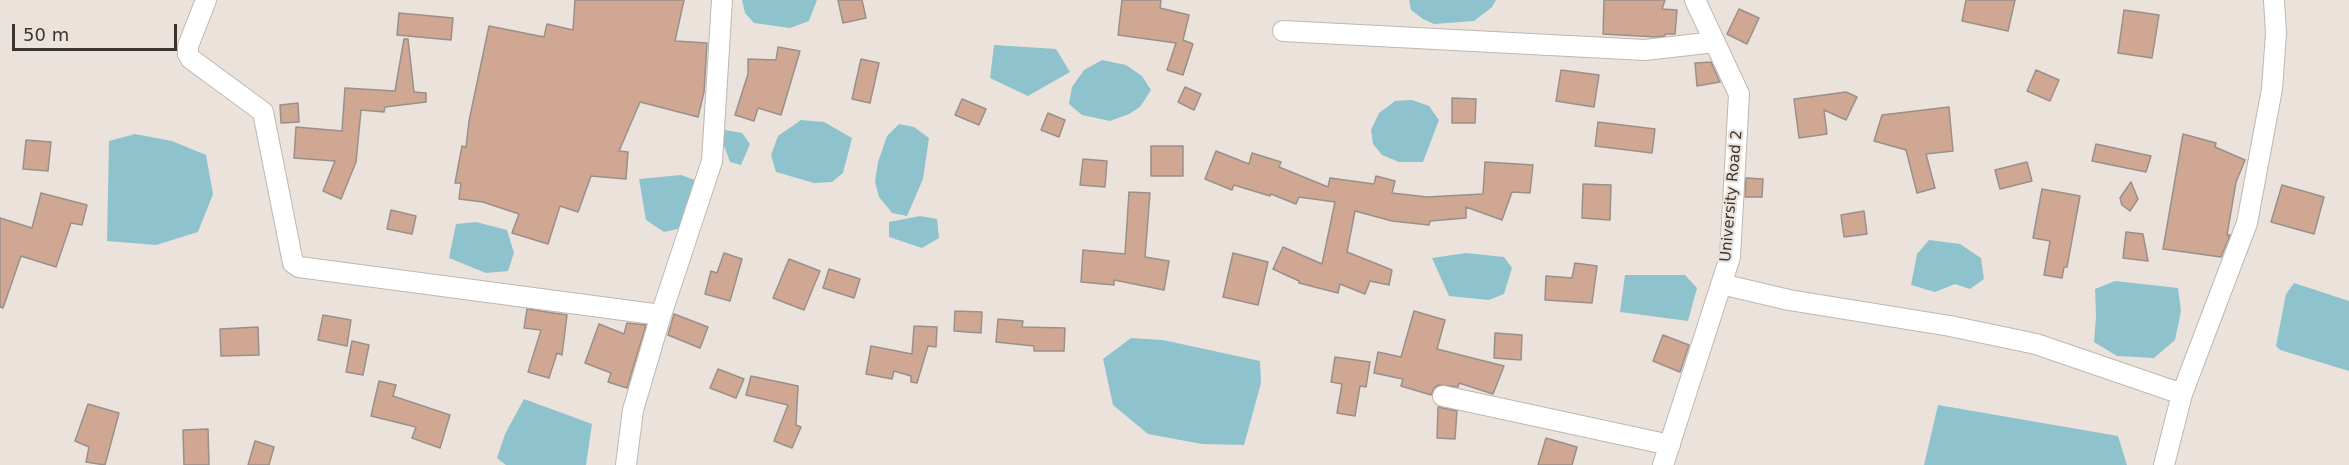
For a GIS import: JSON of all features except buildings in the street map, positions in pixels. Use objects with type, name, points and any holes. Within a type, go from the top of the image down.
[{"type":"street","points":[[206,0],[188,46],[188,54],[191,59],[263,112],[293,263],[299,267],[661,315]]},
{"type":"street","points":[[626,465],[633,410],[661,315],[712,161],[722,0]]},
{"type":"street","name":"University Road 2","points":[[1663,465],[1730,257],[1739,94],[1695,0]]},
{"type":"street","points":[[2164,465],[2182,394],[2247,223],[2272,89],[2276,33],[2274,0]]},
{"type":"street","points":[[1283,31],[1645,50],[1715,42]]},
{"type":"street","points":[[1721,284],[1789,300],[1950,326],[2036,344],[2182,394]]},
{"type":"street","points":[[1443,396],[1670,445]]},
{"type":"water","points":[[742,0],[817,0],[809,21],[790,28],[754,23],[745,13]]},
{"type":"water","points":[[1409,0],[1496,0],[1492,7],[1474,21],[1434,24],[1411,10]]},
{"type":"water","points":[[994,45],[1056,49],[1070,72],[1028,96],[990,78]]},
{"type":"water","points":[[1102,60],[1126,65],[1142,76],[1151,90],[1140,107],[1110,121],[1082,115],[1069,104],[1072,87],[1084,70]]},
{"type":"water","points":[[1412,100],[1429,106],[1439,120],[1423,162],[1399,162],[1382,155],[1373,144],[1371,130],[1379,113],[1395,101]]},
{"type":"water","points":[[801,120],[824,122],[852,138],[843,173],[832,182],[814,183],[776,172],[771,155],[778,136]]},
{"type":"water","points":[[899,124],[914,127],[929,138],[923,179],[907,216],[892,213],[879,197],[875,182],[878,162],[887,136]]},
{"type":"water","points":[[725,130],[742,133],[750,144],[741,165],[730,162],[722,140]]},
{"type":"water","points":[[135,134],[172,141],[206,155],[213,194],[198,232],[156,245],[107,241],[109,141]]},
{"type":"water","points":[[681,175],[695,180],[692,206],[682,228],[664,232],[646,220],[639,179]]},
{"type":"water","points":[[920,216],[937,219],[939,238],[922,248],[889,237],[889,222]]},
{"type":"water","points":[[476,222],[507,230],[514,253],[508,271],[486,273],[449,258],[456,224]]},
{"type":"water","points":[[1929,240],[1960,244],[1981,258],[1984,279],[1970,289],[1955,284],[1935,292],[1911,285],[1917,254]]},
{"type":"water","points":[[1466,253],[1504,257],[1512,268],[1504,294],[1489,300],[1449,296],[1432,258]]},
{"type":"water","points":[[1625,275],[1685,275],[1697,288],[1688,321],[1620,312]]},
{"type":"water","points":[[2115,281],[2178,288],[2181,311],[2175,340],[2154,358],[2117,356],[2094,342],[2095,289]]},
{"type":"water","points":[[2294,283],[2349,301],[2349,371],[2280,350],[2276,346],[2286,294]]},
{"type":"water","points":[[1131,338],[1163,340],[1260,361],[1261,383],[1244,445],[1202,444],[1148,434],[1113,405],[1103,359]]},
{"type":"water","points":[[524,399],[592,424],[586,465],[506,465],[497,458],[505,434]]},
{"type":"water","points":[[1938,405],[2118,436],[2127,465],[1924,465]]}]
